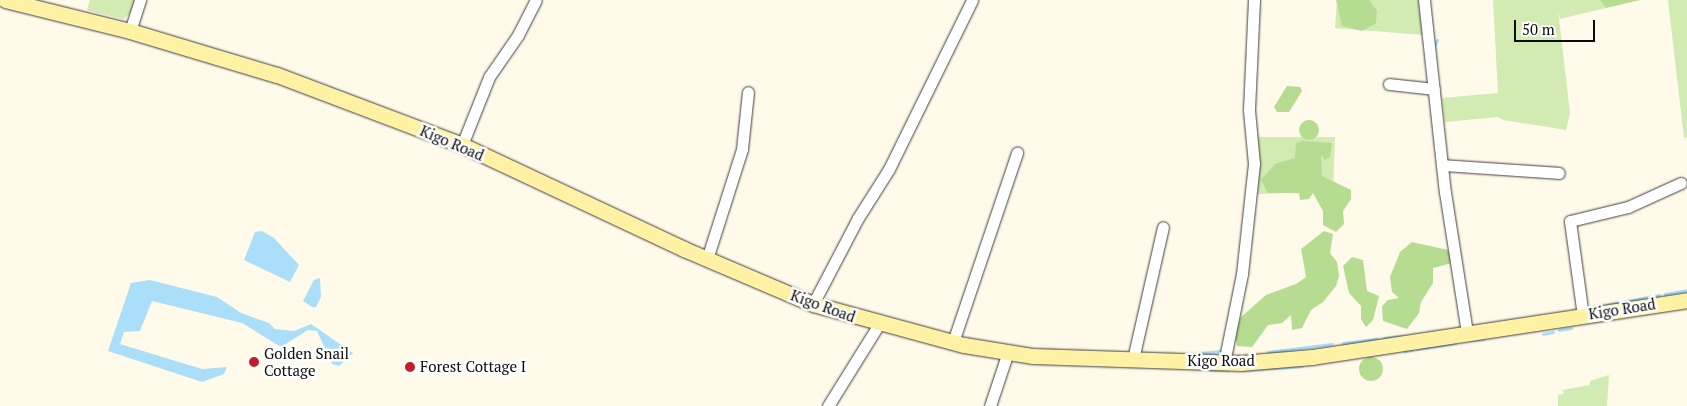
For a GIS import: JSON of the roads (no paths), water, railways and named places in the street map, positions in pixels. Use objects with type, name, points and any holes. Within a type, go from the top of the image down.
[{"type":"street","name":"Kigo Road","points":[[5,0],[130,31],[278,75],[462,145],[707,259],[814,304],[879,324],[953,342],[1008,352],[1034,356],[1224,363],[1312,357],[1687,300]]},
{"type":"street","points":[[130,31],[140,0]]},
{"type":"street","points":[[462,145],[489,77],[518,35],[536,0]]},
{"type":"street","points":[[814,304],[858,218],[889,169],[972,0]]},
{"type":"street","points":[[1224,363],[1242,274],[1254,164],[1249,110],[1254,0]]},
{"type":"street","points":[[1424,0],[1442,165],[1467,333]]},
{"type":"street","points":[[1389,84],[1434,89]]},
{"type":"street","points":[[707,259],[742,149],[748,92]]},
{"type":"street","points":[[953,342],[1017,153]]},
{"type":"street","points":[[1442,165],[1559,173]]},
{"type":"street","points":[[1583,316],[1570,221],[1628,207],[1680,183]]},
{"type":"street","points":[[1133,359],[1163,227]]},
{"type":"street","points":[[828,406],[879,324]]},
{"type":"street","points":[[990,406],[1008,352]]},
{"type":"water","points":[[262,231],[274,238],[299,265],[290,282],[244,260],[255,232]]},
{"type":"water","points":[[320,278],[321,297],[316,307],[312,307],[303,301],[314,280]]},
{"type":"water","points":[[150,280],[217,297],[241,313],[269,323],[275,329],[294,331],[311,324],[353,353],[339,366],[332,364],[317,331],[308,330],[281,347],[242,323],[152,301],[140,331],[124,332],[120,344],[202,369],[227,367],[224,374],[202,382],[108,351],[131,283]]},
{"type":"waterway","points":[[1433,49],[1437,40]]},
{"type":"waterway","points":[[1665,294],[1687,290]]},
{"type":"waterway","points":[[1606,305],[1659,295]]},
{"type":"waterway","points":[[1559,330],[1571,328]]},
{"type":"waterway","points":[[1543,334],[1553,332]]},
{"type":"waterway","points":[[1384,338],[1401,336]]},
{"type":"waterway","points":[[1343,343],[1377,339]]},
{"type":"waterway","points":[[1472,340],[1484,339]]},
{"type":"waterway","points":[[1417,349],[1456,343]]},
{"type":"waterway","points":[[1268,352],[1331,344]]},
{"type":"waterway","points":[[1404,351],[1412,350]]},
{"type":"waterway","points":[[1198,353],[1222,351]]},
{"type":"waterway","points":[[1242,370],[1302,366]]},
{"type":"waterway","points":[[1210,370],[1228,370]]},
{"type":"place","name":"Golden Snail Cottage","points":[[254,362]]},
{"type":"place","name":"Forest Cottage I","points":[[410,367]]}]
